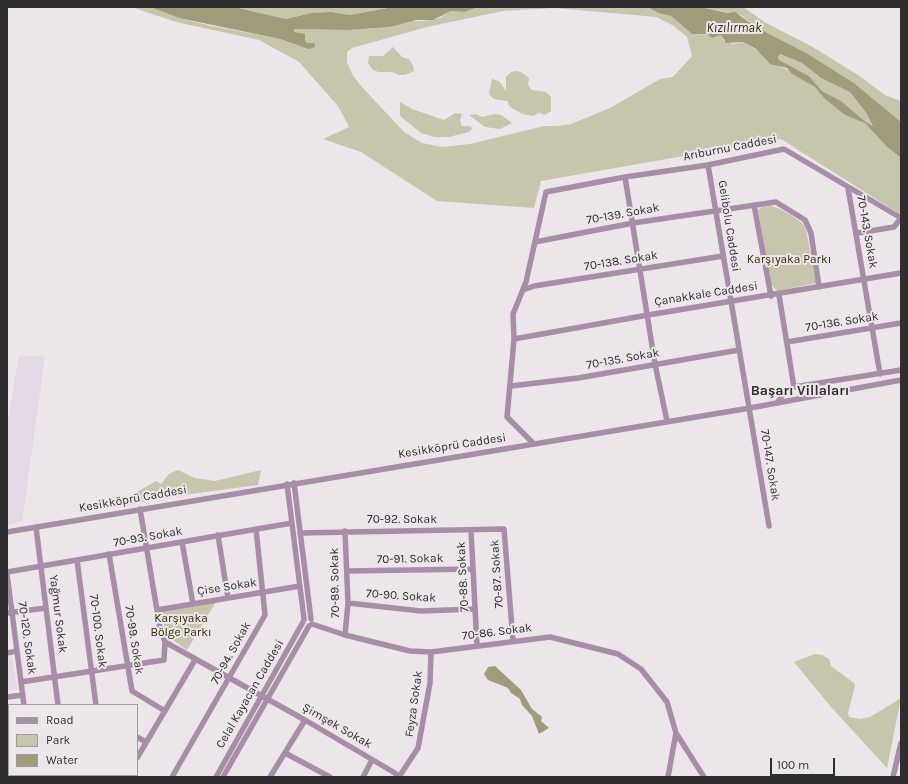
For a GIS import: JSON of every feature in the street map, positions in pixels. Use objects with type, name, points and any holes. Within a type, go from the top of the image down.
[{"type":"street","name":"Arıburnu Caddesi","points":[[535,242],[546,192],[625,177],[708,165],[784,149],[901,218]]},
{"type":"street","name":"Gelibolu Caddesi","points":[[708,165],[738,350],[750,408]]},
{"type":"street","points":[[625,177],[655,364],[667,421]]},
{"type":"street","name":"70-143. Sokak","points":[[848,188],[858,233],[880,374]]},
{"type":"street","name":"70-139. Sokak","points":[[535,242],[633,223],[776,202],[805,220],[810,233],[819,287]]},
{"type":"street","points":[[754,205],[771,296]]},
{"type":"street","points":[[858,233],[894,227],[901,218]]},
{"type":"street","points":[[534,444],[507,417],[511,386],[514,339],[513,314],[523,290],[535,242]]},
{"type":"street","name":"70-138. Sokak","points":[[523,290],[534,286],[723,256]]},
{"type":"street","name":"Çanakkale Caddesi","points":[[514,339],[648,314],[771,296],[901,273]]},
{"type":"street","points":[[779,294],[794,387]]},
{"type":"street","name":"70-136. Sokak","points":[[787,342],[901,323]]},
{"type":"street","name":"70-135. Sokak","points":[[511,386],[571,379],[738,350]]},
{"type":"street","points":[[777,403],[784,393],[794,387],[901,370]]},
{"type":"street","points":[[880,374],[885,383]]},
{"type":"street","points":[[878,385],[880,374]]},
{"type":"street","name":"Kesikköprü Caddesi","points":[[7,532],[140,508],[750,408],[901,380]]},
{"type":"street","name":"70-147. Sokak","points":[[750,408],[769,526]]},
{"type":"street","points":[[294,483],[311,623]]},
{"type":"street","points":[[286,484],[304,621]]},
{"type":"street","points":[[21,682],[128,667],[164,660],[165,642],[160,628],[140,508]]},
{"type":"street","name":"70-93. Sokak","points":[[7,573],[292,523]]},
{"type":"street","name":"Yağmur Sokak","points":[[36,527],[58,704]]},
{"type":"street","name":"70-92. Sokak","points":[[300,533],[504,528]]},
{"type":"street","name":"70-87. Sokak","points":[[504,528],[513,641]]},
{"type":"street","name":"70-94. Sokak","points":[[172,777],[230,679],[265,615],[256,529]]},
{"type":"street","name":"70-88. Sokak","points":[[471,530],[478,646]]},
{"type":"street","name":"70-89. Sokak","points":[[345,531],[348,603],[345,635]]},
{"type":"street","points":[[218,536],[228,598]]},
{"type":"street","points":[[182,542],[193,604]]},
{"type":"street","name":"70-99. Sokak","points":[[109,554],[132,690],[165,711]]},
{"type":"street","name":"70-100. Sokak","points":[[78,560],[96,704]]},
{"type":"street","name":"70-91. Sokak","points":[[347,571],[473,569]]},
{"type":"street","name":"70-120. Sokak","points":[[7,573],[10,613],[24,704]]},
{"type":"street","name":"Çise Sokak","points":[[157,610],[300,586]]},
{"type":"street","name":"70-90. Sokak","points":[[348,603],[421,611],[475,608]]},
{"type":"street","points":[[10,613],[46,608]]},
{"type":"street","name":"70-86. Sokak","points":[[304,621],[307,617],[311,623],[345,635],[410,651],[431,652],[550,636],[618,654],[641,670],[667,702],[676,733]]},
{"type":"street","name":"Celal Kayacan Caddesi","points":[[223,777],[304,621]]},
{"type":"street","name":"Celal Kayacan Caddesi","points":[[216,777],[311,623]]},
{"type":"street","name":"Şimşek Sokak","points":[[165,642],[305,720],[399,777]]},
{"type":"street","points":[[7,653],[17,651]]},
{"type":"street","name":"Feyza Sokak","points":[[399,777],[418,748],[430,683],[431,652]]},
{"type":"street","points":[[138,756],[195,660]]},
{"type":"street","points":[[7,697],[23,695]]},
{"type":"street","points":[[270,777],[305,720]]},
{"type":"street","points":[[668,777],[676,733]]},
{"type":"street","points":[[676,733],[704,777]]},
{"type":"street","points":[[138,737],[146,742]]},
{"type":"street","points":[[893,777],[901,743]]},
{"type":"street","points":[[285,753],[320,775],[330,777]]},
{"type":"street","points":[[363,777],[372,760]]},
{"type":"shaded area","points":[[19,355],[45,357],[22,522],[7,525],[7,426]]},
{"type":"shaded area","points":[[12,656],[17,689],[7,690],[7,657]]},
{"type":"green space","points":[[131,7],[150,7],[179,18],[212,26],[280,39],[292,43],[308,43],[294,32],[294,29],[348,30],[390,27],[410,21],[423,21],[440,18],[451,11],[465,12],[478,7],[648,7],[658,13],[671,16],[692,34],[721,35],[724,41],[733,44],[743,42],[761,53],[768,62],[791,71],[792,74],[816,87],[824,98],[865,123],[887,147],[901,158],[901,215],[781,139],[541,181],[534,208],[437,201],[361,152],[323,139],[349,127],[338,106],[299,62],[259,40],[176,22]],"holes":[[[555,8],[656,17],[674,26],[687,37],[692,56],[673,77],[660,79],[610,108],[571,124],[544,126],[470,144],[442,147],[422,143],[404,132],[361,86],[352,74],[347,62],[347,52],[352,48],[427,27],[503,11]]]},
{"type":"green space","points":[[234,7],[393,7],[350,15],[331,12],[311,13],[286,19]]},
{"type":"green space","points":[[700,7],[743,7],[766,23],[811,46],[858,75],[885,95],[901,101],[901,122],[854,83],[808,54],[756,27],[741,15]]},
{"type":"green space","points":[[393,47],[402,57],[409,59],[413,65],[414,71],[405,75],[399,75],[392,72],[378,72],[372,69],[368,63],[369,56],[383,56]]},
{"type":"green space","points":[[780,54],[802,63],[821,78],[850,92],[867,114],[874,126],[866,122],[841,101],[822,91],[809,76],[779,60],[778,57]]},
{"type":"green space","points":[[518,71],[529,78],[528,85],[532,90],[546,92],[551,97],[551,111],[545,115],[539,113],[533,116],[522,114],[510,107],[507,101],[494,99],[489,94],[492,79],[499,81],[506,91],[506,77],[511,72]]},
{"type":"green space","points":[[400,102],[412,109],[444,120],[455,113],[462,114],[460,120],[462,126],[469,126],[473,128],[469,132],[449,137],[435,137],[421,133],[400,116]]},
{"type":"green space","points":[[476,114],[482,117],[495,114],[501,115],[512,123],[500,129],[485,127],[469,115]]},
{"type":"green space","name":"Karşıyaka Parkı","points":[[771,206],[791,215],[802,223],[806,229],[816,283],[777,291],[771,284],[758,210],[762,207]]},
{"type":"green space","points":[[178,470],[195,478],[215,481],[261,470],[258,485],[191,494],[109,508],[112,501],[125,499],[156,481],[161,484],[169,474]]},
{"type":"green space","name":"Karşıyaka Bölge Parkı","points":[[216,602],[187,650],[165,633],[162,611]]},
{"type":"green space","points":[[815,654],[822,655],[829,659],[831,666],[854,683],[855,686],[848,713],[849,717],[860,719],[870,717],[901,698],[887,768],[831,707],[794,662]]},
{"type":"water","points":[[150,7],[234,7],[286,19],[311,13],[331,12],[350,15],[393,7],[478,7],[465,12],[451,11],[433,20],[416,20],[390,27],[348,30],[294,29],[294,32],[305,34],[305,41],[308,43],[315,43],[315,47],[309,49],[280,39],[179,18]]},
{"type":"water","name":"Kızılırmak","points":[[648,7],[700,7],[728,13],[735,12],[756,27],[808,54],[854,83],[901,122],[901,158],[887,147],[865,123],[845,115],[824,98],[815,87],[792,74],[787,68],[770,64],[756,49],[743,42],[726,43],[721,35],[712,38],[707,34],[692,34],[671,16],[658,13]],"holes":[[[780,54],[802,63],[821,78],[850,92],[867,114],[873,126],[841,101],[822,91],[809,76],[779,60],[778,57]]]},
{"type":"water","points":[[495,666],[521,690],[532,709],[542,717],[541,721],[549,728],[539,734],[532,716],[522,705],[520,699],[511,693],[508,688],[488,680],[484,674],[488,667]]},
{"type":"district","name":"Başarı Villaları","points":[[800,391]]}]
